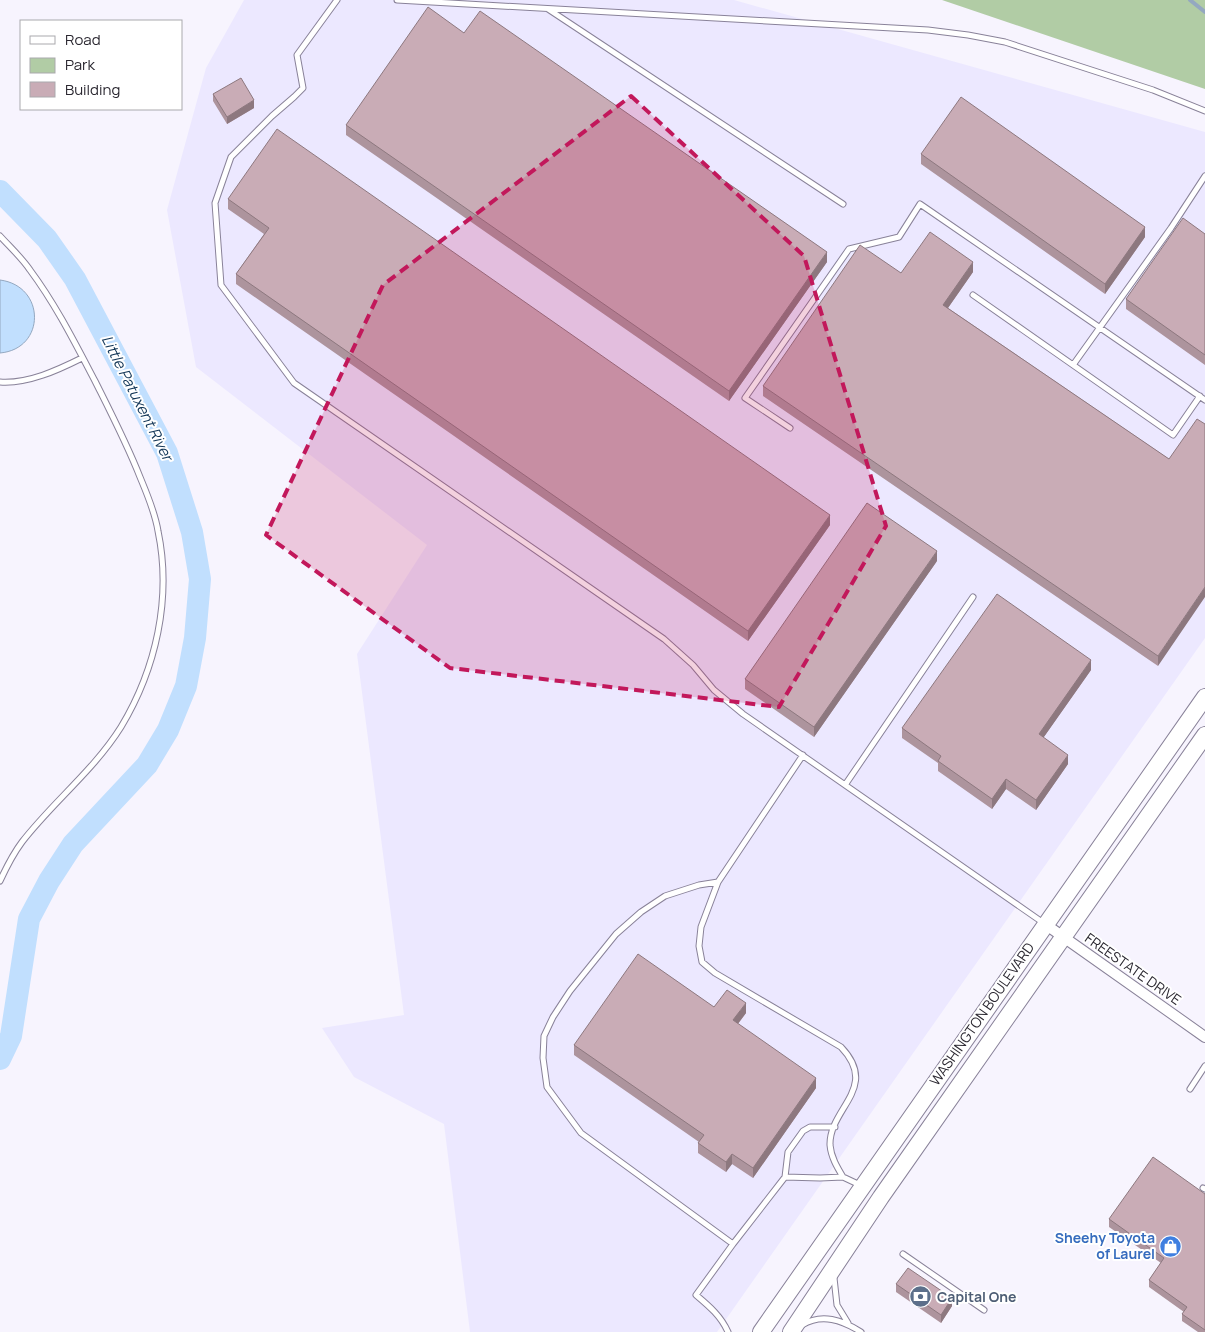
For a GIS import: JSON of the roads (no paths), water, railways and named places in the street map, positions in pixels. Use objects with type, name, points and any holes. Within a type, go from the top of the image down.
[{"type":"main road","name":"WASHINGTON BOULEVARD","points":[[761,1332],[1205,697]]},
{"type":"main road","name":"WASHINGTON BOULEVARD","points":[[791,1332],[881,1197],[1205,735]]},
{"type":"street","name":"FREESTATE DRIVE","points":[[1045,924],[1205,1037]]},
{"type":"lane","points":[[337,0],[297,55],[303,88],[272,116],[232,157],[215,203],[221,285],[294,383],[664,639],[693,665],[714,690],[742,714],[1045,924]]},
{"type":"lane","points":[[397,0],[918,29],[968,35],[1005,42],[1153,90],[1205,110]]},
{"type":"lane","points":[[548,9],[843,204]]},
{"type":"lane","points":[[1073,365],[1171,228],[1205,176]]},
{"type":"lane","points":[[790,428],[745,398],[849,249],[899,237],[920,204],[1202,398],[1173,435],[972,295]]},
{"type":"lane","points":[[0,236],[29,268],[64,322],[115,422],[150,500],[158,530],[163,565],[163,594],[153,657],[144,682],[120,729],[86,771],[21,843],[0,882]]},
{"type":"lane","points":[[0,382],[21,380],[46,374],[82,358]]},
{"type":"lane","points":[[845,785],[973,597]]},
{"type":"lane","points":[[803,755],[718,882],[701,927],[699,946],[702,962],[714,973],[841,1047],[850,1056],[855,1069],[855,1083],[831,1134],[830,1144],[832,1157],[843,1177]]},
{"type":"lane","points":[[718,882],[699,885],[665,896],[641,912],[616,934],[570,991],[553,1017],[544,1036],[543,1058],[547,1087],[581,1133],[733,1244]]},
{"type":"lane","points":[[1190,1089],[1205,1066]]},
{"type":"lane","points":[[728,1332],[716,1312],[696,1295],[785,1177],[788,1152],[803,1131],[810,1127],[834,1127]]},
{"type":"lane","points":[[785,1177],[843,1177],[862,1186]]},
{"type":"lane","points":[[903,1254],[984,1310]]},
{"type":"lane","points":[[835,1265],[834,1283],[836,1300],[840,1312],[848,1324]]},
{"type":"lane","points":[[791,1332],[806,1322],[820,1318],[835,1318],[861,1332]]},
{"type":"water","points":[[0,280],[15,285],[26,293],[32,305],[34,317],[32,330],[26,341],[15,349],[0,353]]},
{"type":"waterway","points":[[1190,0],[1205,12]]},
{"type":"waterway","name":"Little Patuxent River","points":[[0,191],[47,239],[75,279],[167,453],[192,532],[200,579],[195,638],[186,686],[168,730],[147,765],[73,844],[49,881],[29,919],[11,1036],[0,1059]]},
{"type":"place","name":"Sheehy Toyota of Laurel","points":[[1171,1246]]},
{"type":"place","name":"Capital One","points":[[921,1297]]}]
